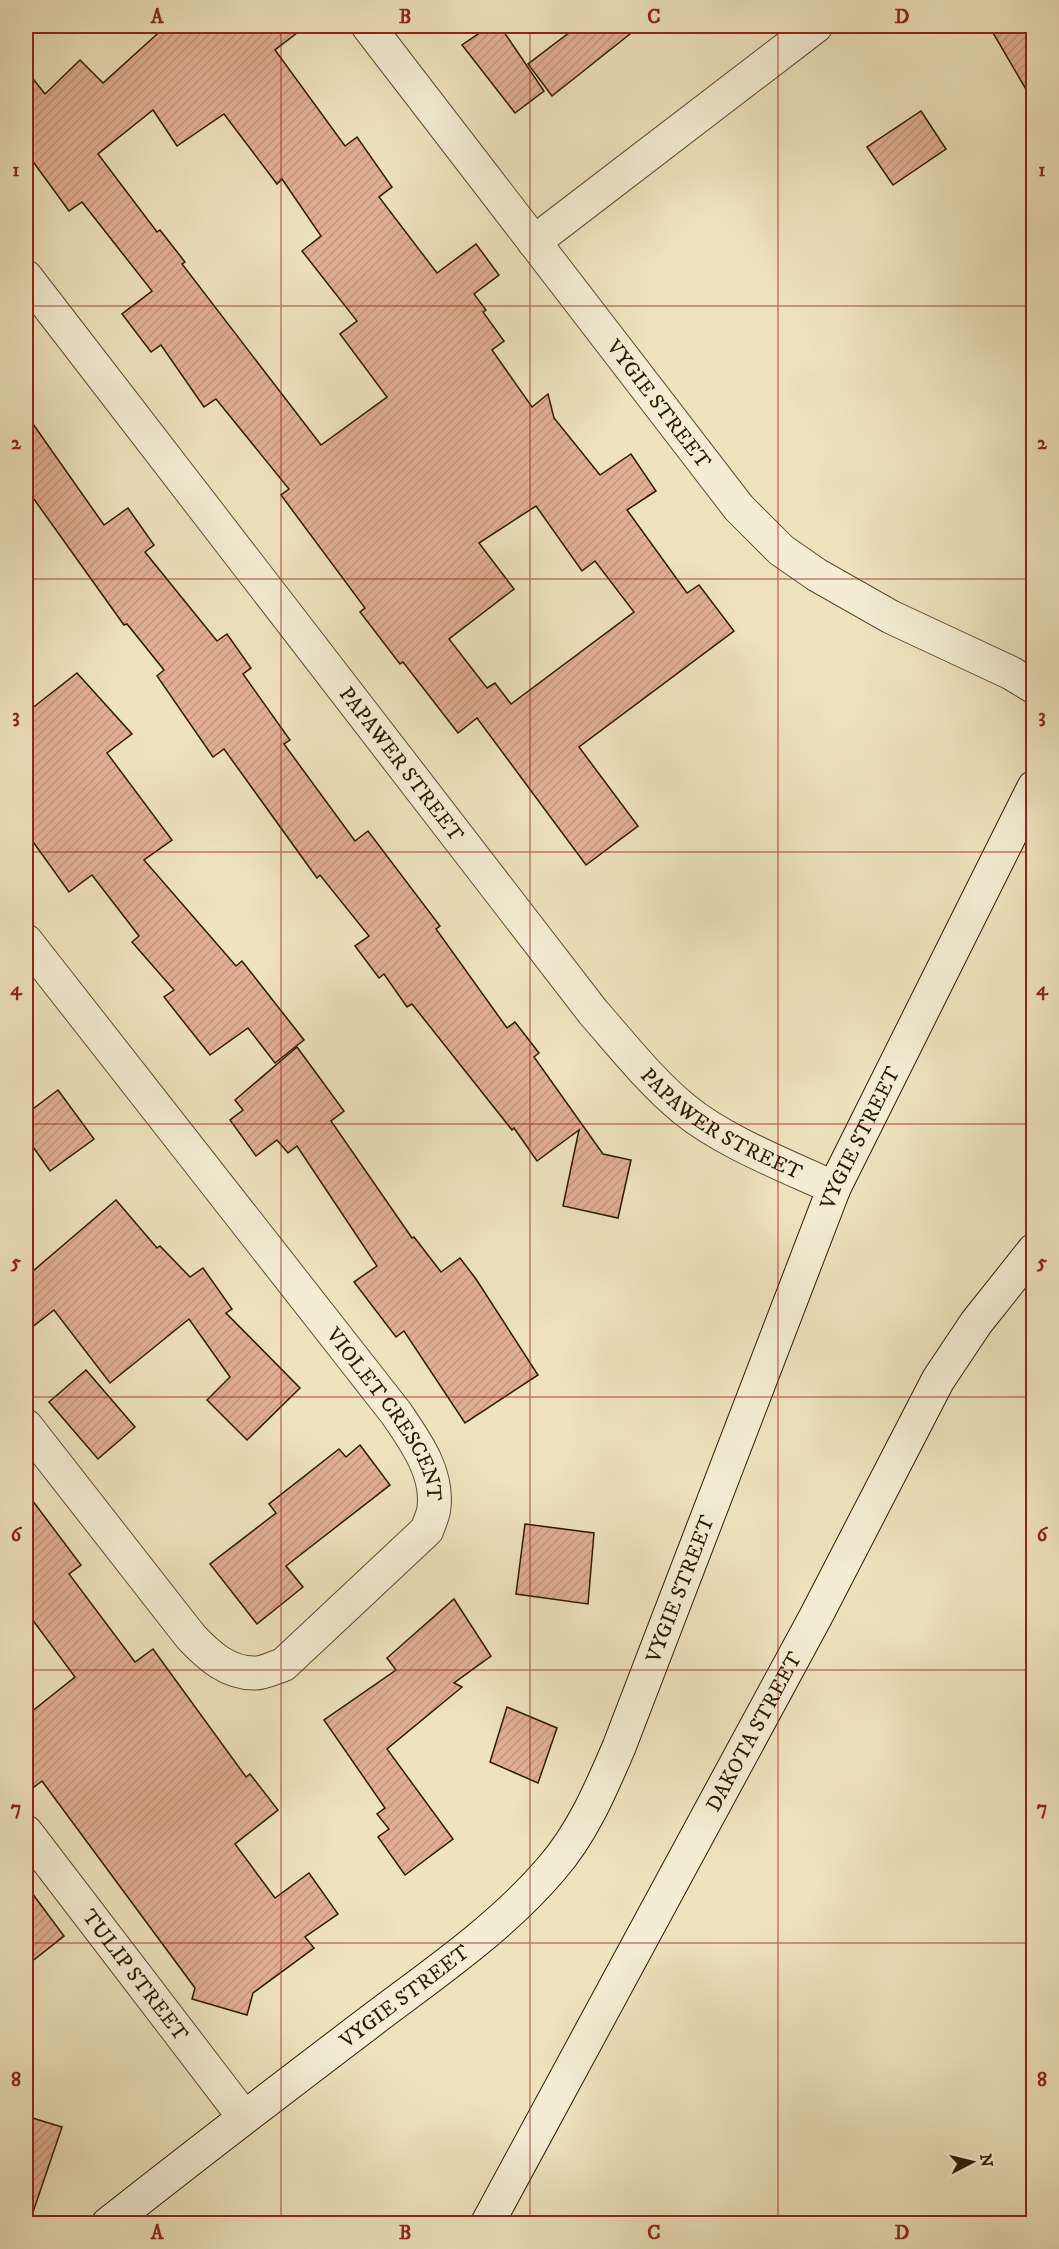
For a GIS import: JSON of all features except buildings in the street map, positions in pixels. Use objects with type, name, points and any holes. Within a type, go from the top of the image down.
[{"type":"street","name":"VYGIE STREET","points":[[368,26],[739,508],[781,550],[818,575],[891,617],[1011,673],[1034,687]]},
{"type":"street","points":[[534,243],[816,26]]},
{"type":"street","name":"PAPAWER STREET","points":[[26,277],[592,1012],[684,1109],[726,1136],[834,1188]]},
{"type":"street","name":"VYGIE STREET","points":[[108,2223],[466,1948],[529,1893],[552,1869],[568,1846],[596,1801],[619,1747],[834,1188],[1034,787]]},
{"type":"street","name":"VIOLET CRESCENT","points":[[26,941],[396,1413],[423,1454],[433,1483],[434,1508],[427,1530],[283,1665],[256,1673],[240,1670],[213,1659],[191,1637],[26,1426]]},
{"type":"street","name":"DAKOTA STREET","points":[[487,2223],[815,1618],[938,1380],[976,1323],[1015,1271],[1034,1250]]},
{"type":"street","name":"TULIP STREET","points":[[26,1833],[244,2117]]}]
